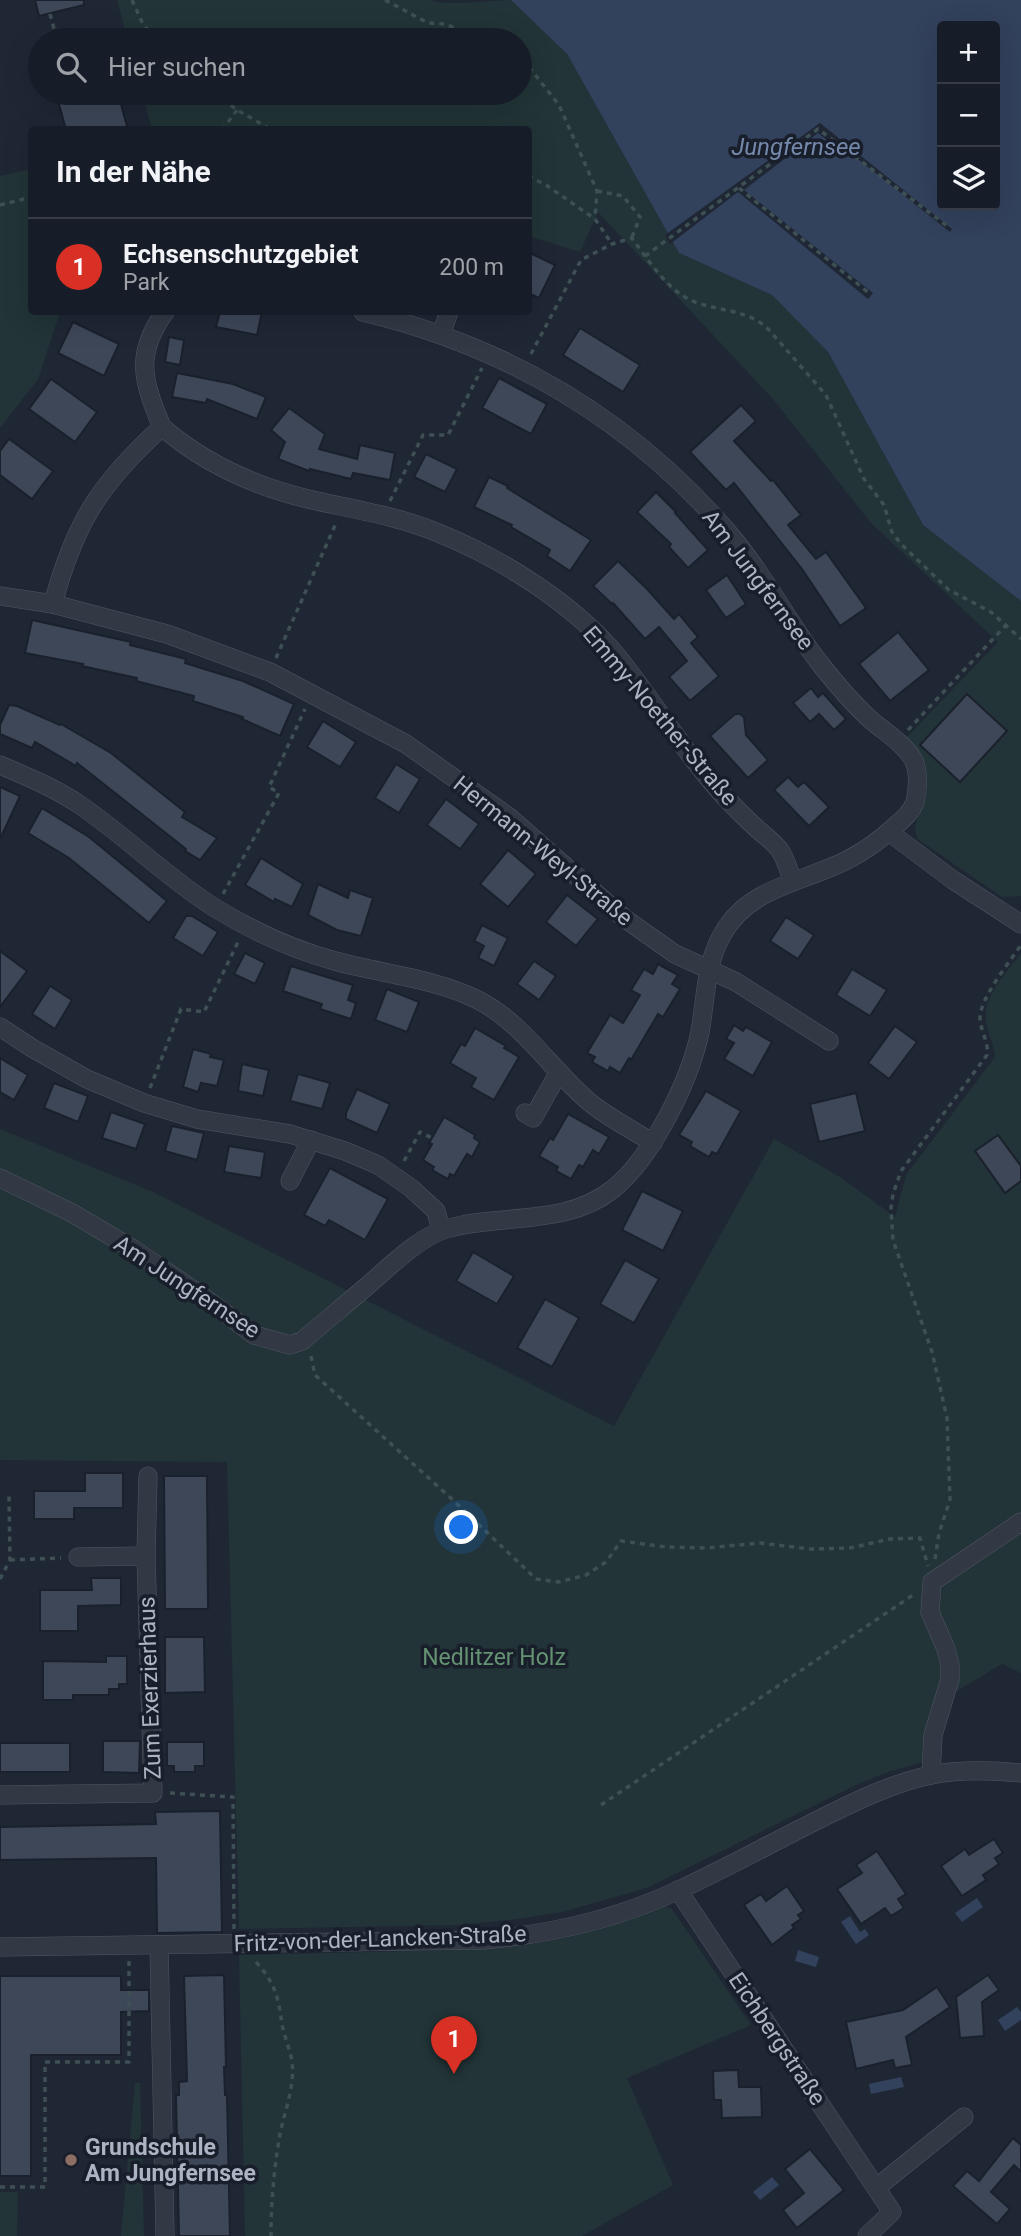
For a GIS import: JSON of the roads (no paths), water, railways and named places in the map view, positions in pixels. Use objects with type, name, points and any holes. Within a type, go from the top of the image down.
[{"type":"street","points":[[53,604],[63,566],[85,517],[102,490],[137,450],[162,427],[148,394],[144,371],[146,349],[153,330],[163,315]]},
{"type":"street","name":"Am Jungfernsee","points":[[0,1178],[72,1213],[132,1249],[201,1295],[254,1335],[290,1345],[302,1341],[399,1258],[441,1230],[490,1220],[533,1217],[575,1209],[610,1191],[634,1169],[653,1143],[691,1067],[699,1035],[709,968],[722,935],[732,919],[748,903],[767,891],[847,860],[889,832],[910,813],[915,801],[918,776],[915,764],[906,750],[869,718],[821,665],[732,537],[685,486],[636,443],[593,411],[523,369],[441,334],[374,315]]},
{"type":"street","points":[[441,334],[448,315]]},
{"type":"street","name":"Emmy-Noether-Straße","points":[[162,427],[184,446],[237,475],[304,498],[383,515],[435,531],[493,559],[539,587],[579,619],[616,655],[684,749],[729,802],[780,851],[793,881]]},
{"type":"street","name":"Hermann-Weyl-Straße","points":[[0,596],[53,604],[167,634],[270,672],[406,744],[509,817],[624,918],[676,954],[736,982],[829,1041]]},
{"type":"street","points":[[0,765],[38,781],[80,805],[215,908],[247,925],[291,946],[335,961],[406,977],[478,1000],[523,1034],[588,1101],[653,1143]]},
{"type":"street","points":[[889,832],[953,880],[1021,923]]},
{"type":"street","points":[[0,1027],[87,1079],[144,1103],[197,1119],[290,1134],[367,1160],[400,1180],[436,1211],[441,1230]]},
{"type":"street","points":[[525,1113],[533,1118],[559,1072]]},
{"type":"street","points":[[290,1181],[311,1140]]},
{"type":"street","name":"Zum Exerzierhaus","points":[[0,1795],[153,1793],[146,1556],[148,1476]]},
{"type":"street","points":[[931,1775],[933,1735],[950,1679],[946,1649],[930,1612],[932,1582],[1021,1522]]},
{"type":"street","points":[[78,1558],[146,1556]]},
{"type":"street","name":"Fritz-von-der-Lancken-Straße","points":[[0,1947],[484,1940],[544,1933],[641,1906],[838,1810],[901,1783],[961,1771],[1021,1773]]},
{"type":"street","name":"Eichbergstraße","points":[[678,1890],[892,2212],[867,2236]]},
{"type":"street","points":[[159,1945],[166,2236]]},
{"type":"street","points":[[876,2188],[964,2118]]},
{"type":"water","name":"Jungfernsee","points":[[511,0],[1021,0],[1021,601],[923,525],[828,352],[772,295],[679,253],[567,54]]},
{"type":"water","points":[[977,1898],[983,1907],[962,1922],[955,1913]]},
{"type":"water","points":[[850,1916],[860,1932],[865,1929],[869,1935],[856,1944],[841,1922]]},
{"type":"water","points":[[798,1950],[819,1957],[816,1967],[795,1961]]},
{"type":"water","points":[[1017,2007],[1021,2012],[1021,2020],[1005,2031],[998,2020]]},
{"type":"water","points":[[901,2077],[904,2087],[871,2094],[869,2084]]},
{"type":"water","points":[[772,2177],[779,2185],[760,2200],[753,2192]]},
{"type":"place","name":"Echsenschutzgebiet","points":[[454,2074]]},
{"type":"place","name":"Grundschule Am Jungfernsee","points":[[71,2160]]},
{"type":"park label","name":"Nedlitzer Holz","points":[[494,1657]]}]
